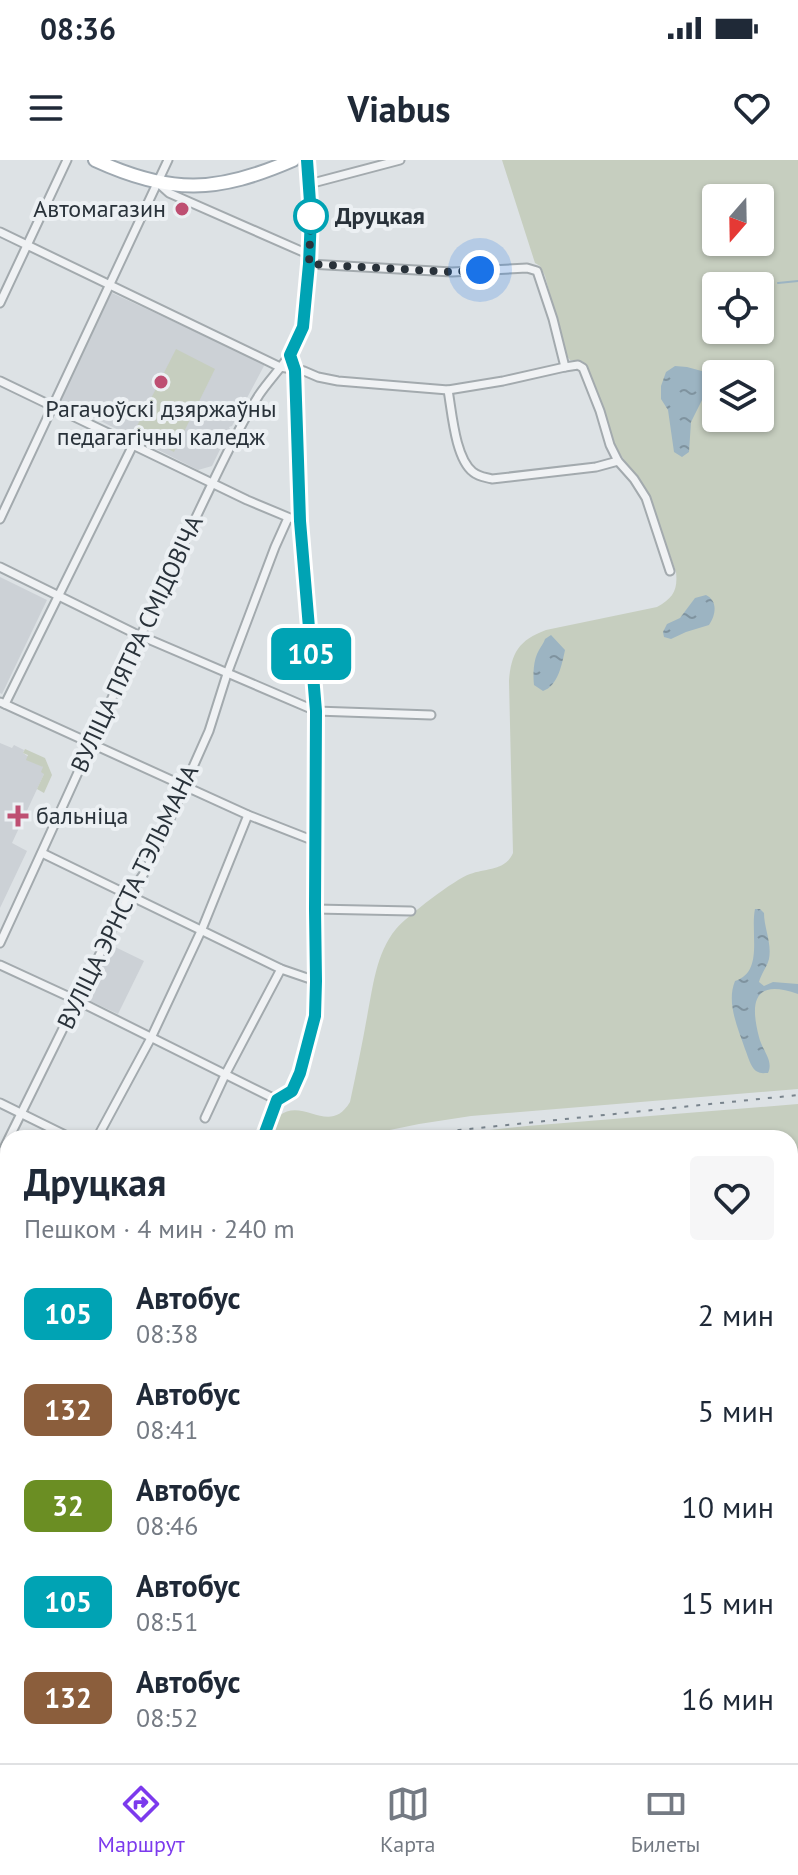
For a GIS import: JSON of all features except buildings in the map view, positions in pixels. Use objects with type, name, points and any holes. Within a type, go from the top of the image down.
[{"type":"main road","points":[[95,160],[157,183],[200,186],[254,176],[293,160]]},
{"type":"street","points":[[0,303],[67,160]]},
{"type":"street","points":[[0,519],[168,160]]},
{"type":"street","name":"ВУЛІЦА ПЯТРА СМІДОВІЧА","points":[[0,943],[212,484],[257,397],[290,355],[303,327],[310,260],[307,160]]},
{"type":"street","points":[[309,184],[400,160]]},
{"type":"street","points":[[157,183],[169,193],[310,260],[452,272],[534,269],[553,319],[565,367]]},
{"type":"street","points":[[200,186],[200,206]]},
{"type":"street","points":[[0,232],[280,367],[318,377],[448,390],[578,365],[583,368],[618,461],[646,498],[670,571]]},
{"type":"street","points":[[266,1130],[277,1100],[292,1091],[300,1073],[315,1016],[316,711],[300,521],[295,370],[290,355]]},
{"type":"street","points":[[0,381],[212,484],[300,521]]},
{"type":"street","points":[[448,390],[464,460],[477,475],[492,479],[596,467],[618,461]]},
{"type":"street","points":[[133,445],[3,703],[248,815],[317,842]]},
{"type":"street","name":"ВУЛІЦА ЭРНСТА ТЭЛЬМАНА","points":[[13,1130],[129,895],[153,857],[209,731],[227,674],[288,518]]},
{"type":"street","points":[[0,567],[140,635],[316,711],[431,715]]},
{"type":"street","points":[[101,1130],[151,1038],[202,929],[248,815]]},
{"type":"street","points":[[42,853],[281,969],[316,981]]},
{"type":"street","points":[[315,909],[411,911]]},
{"type":"street","points":[[0,965],[277,1100]]},
{"type":"street","points":[[205,1118],[281,969]]},
{"type":"street","points":[[0,1103],[54,1130]]},
{"type":"shaded area","name":"Рагачоўскі дзяржаўны педагагічны каледж","points":[[110,292],[265,364],[229,427],[212,466],[198,470],[59,400]]},
{"type":"shaded area","points":[[0,577],[47,600],[2,694],[0,693]]},
{"type":"shaded area","points":[[0,743],[24,750],[23,753],[43,767],[44,774],[12,843],[27,851],[0,908]]},
{"type":"shaded area","points":[[111,945],[144,961],[118,1014],[84,998]]},
{"type":"green space","points":[[502,160],[798,160],[798,1089],[471,1116],[390,1130],[270,1130],[277,1118],[288,1111],[297,1110],[325,1117],[342,1112],[350,1102],[376,971],[389,938],[420,907],[443,890],[463,877],[500,866],[510,859],[513,853],[509,681],[518,649],[529,638],[546,630],[657,607],[671,597],[675,589],[676,572],[651,502],[616,448],[587,366],[582,361],[570,360],[566,355],[545,276],[535,263]]},
{"type":"green space","points":[[176,349],[215,369],[174,452],[134,432]]},
{"type":"green space","points":[[25,749],[45,758],[52,775],[44,793],[37,789],[44,774],[41,772],[43,767],[26,760],[28,755],[23,753]]},
{"type":"green space","points":[[798,1104],[798,1130],[490,1130]]},
{"type":"water","points":[[675,366],[702,371],[702,400],[691,422],[689,452],[682,457],[674,452],[668,410],[661,399],[666,372]]},
{"type":"water","points":[[706,595],[715,608],[709,625],[671,639],[664,637],[667,624],[680,618],[695,598]]},
{"type":"water","points":[[551,635],[565,650],[556,680],[543,691],[534,685],[535,663],[545,639]]},
{"type":"water","points":[[755,909],[764,913],[769,947],[769,959],[759,982],[764,986],[773,982],[798,984],[798,994],[773,989],[765,991],[756,1003],[756,1024],[769,1060],[768,1073],[758,1072],[751,1064],[732,1007],[735,981],[744,976],[753,961]]},
{"type":"waterway","points":[[778,283],[798,281]]},
{"type":"railway","points":[[459,1130],[798,1095]]},
{"type":"bus line","name":"105","points":[[266,1130],[277,1100],[292,1091],[300,1073],[315,1016],[316,711],[300,521],[295,370],[290,355],[303,327],[309,264],[311,216],[307,160]]},
{"type":"place","name":"Автомагазин","points":[[182,209]]},
{"type":"place","name":"Друцкая","points":[[311,216]]},
{"type":"place","name":"Рагачоўскі дзяржаўны педагагічны каледж","points":[[161,382]]},
{"type":"place","name":"бальніца","points":[[18,816]]},
{"type":"route","points":[[311,216],[309,264],[452,272],[480,270]]}]
